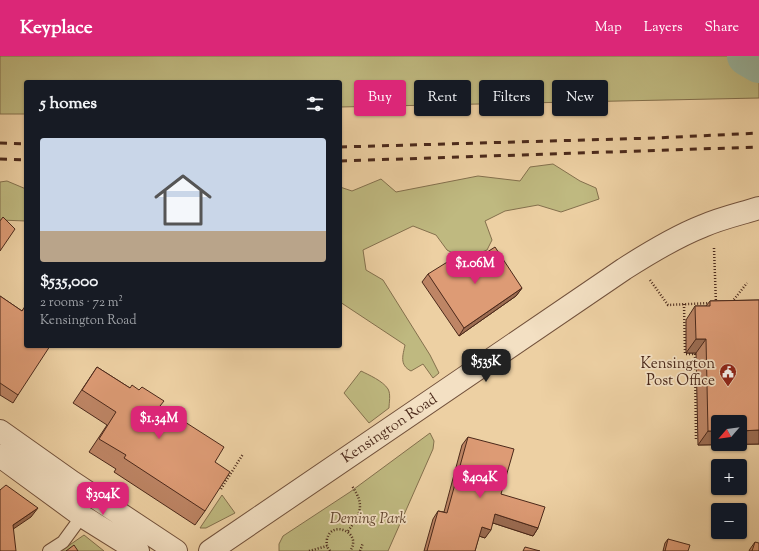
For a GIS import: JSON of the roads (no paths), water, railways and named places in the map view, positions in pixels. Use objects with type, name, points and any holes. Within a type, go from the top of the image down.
[{"type":"street","name":"Kensington Road","points":[[210,551],[660,246],[704,225],[759,208]]},
{"type":"street","points":[[2,444],[94,497],[176,551]]},
{"type":"street","points":[[2,444],[82,516],[138,551]]},
{"type":"street","points":[[82,516],[94,497]]},
{"type":"lane","points":[[49,551],[63,542],[82,516]]},
{"type":"waterway","points":[[747,56],[759,63]]},
{"type":"railway","points":[[342,147],[655,138],[759,133]]},
{"type":"railway","points":[[0,143],[24,144]]},
{"type":"railway","points":[[342,161],[759,147]]},
{"type":"railway","points":[[0,159],[24,160]]},
{"type":"place","name":"Kensington Post Office","points":[[728,387]]},
{"type":"park label","name":"Deming Park","points":[[368,518]]}]
